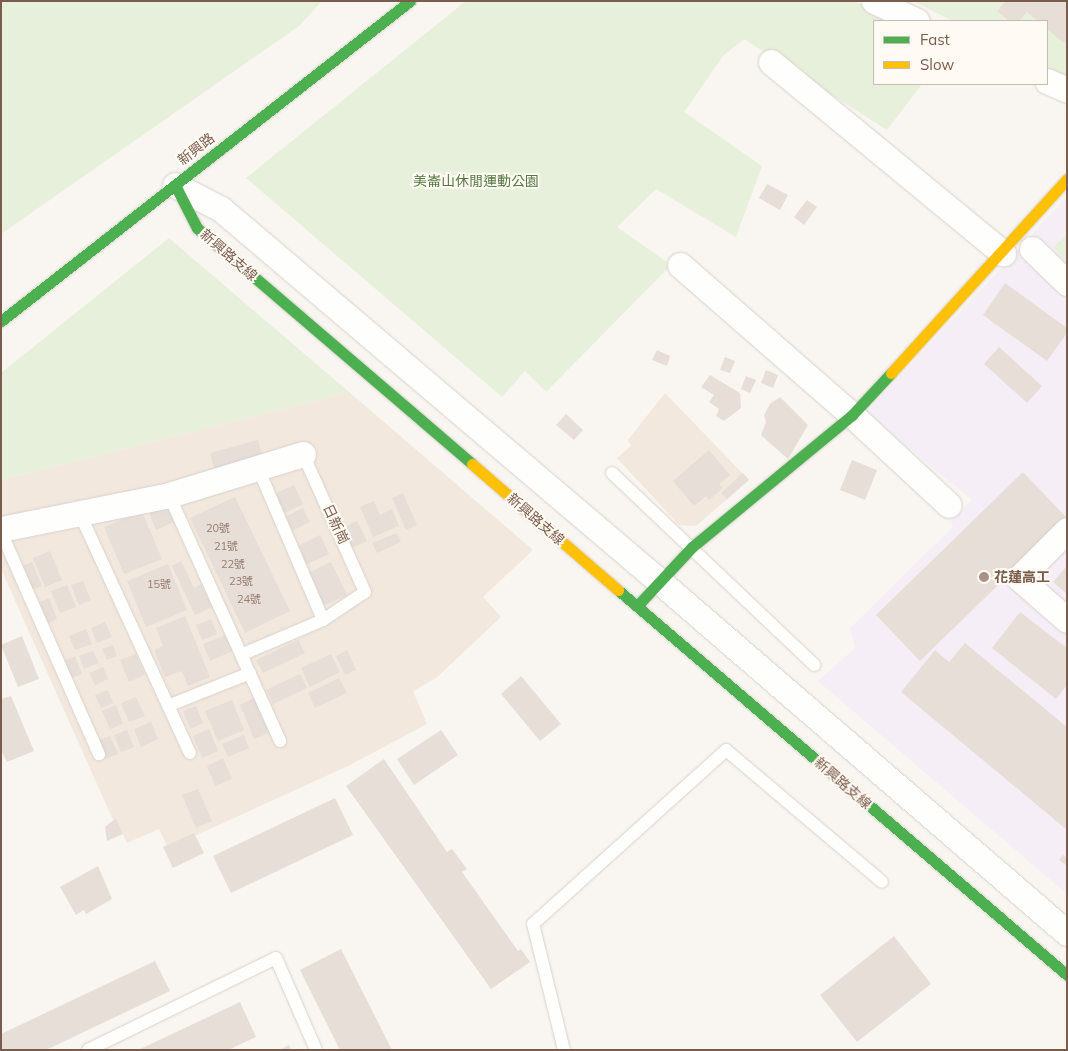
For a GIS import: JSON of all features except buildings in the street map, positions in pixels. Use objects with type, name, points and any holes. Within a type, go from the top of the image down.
[{"type":"street","name":"新興路","points":[[1,321],[410,1]]},
{"type":"street","points":[[874,1],[915,20]]},
{"type":"street","points":[[771,62],[1003,253]]},
{"type":"street","points":[[1048,81],[1067,90]]},
{"type":"street","points":[[637,606],[692,547],[852,414],[1003,253],[1067,179]]},
{"type":"street","points":[[176,184],[222,209],[660,581],[1067,933]]},
{"type":"street","name":"新興路支線","points":[[176,184],[197,228],[1067,975]]},
{"type":"street","points":[[1032,249],[1067,282]]},
{"type":"street","points":[[680,265],[852,414],[949,505]]},
{"type":"street","name":"日新崗","points":[[1,531],[169,495],[303,454]]},
{"type":"street","points":[[1067,530],[1019,578],[1067,620]]},
{"type":"lane","name":"日新崗","points":[[243,654],[323,620],[366,592],[303,454]]},
{"type":"lane","points":[[258,468],[323,620]]},
{"type":"lane","points":[[612,473],[814,665]]},
{"type":"lane","points":[[169,495],[243,654],[280,741]]},
{"type":"lane","points":[[80,514],[170,705],[190,753]]},
{"type":"lane","name":"日新崗","points":[[1,531],[99,754]]},
{"type":"lane","points":[[170,705],[250,672]]},
{"type":"lane","points":[[564,1050],[533,924],[726,750],[882,882]]},
{"type":"lane","points":[[88,1050],[276,958],[316,1050]]},
{"type":"shaded area","name":"花蓮高工","points":[[1067,197],[1067,894],[818,681],[855,648],[850,628],[953,527],[951,521],[972,500],[866,413]]},
{"type":"shaded area","points":[[349,392],[533,550],[483,597],[501,617],[436,678],[413,691],[427,724],[348,766],[168,848],[159,829],[127,843],[116,819],[113,820],[1,569],[1,480]]},
{"type":"shaded area","points":[[665,393],[749,480],[696,526],[679,525],[617,458],[631,446],[628,440]]},
{"type":"green space","points":[[1,1],[322,1],[299,26],[1,234]]},
{"type":"green space","name":"美崙山休閒運動公園","points":[[466,1],[854,1],[894,20],[873,20],[873,85],[921,85],[887,130],[744,39],[723,56],[684,112],[762,166],[736,237],[656,189],[617,227],[671,265],[546,392],[525,371],[502,397],[246,178]]},
{"type":"green space","points":[[913,1],[1067,1],[1067,78],[1048,68],[1048,20],[951,20]]},
{"type":"green space","points":[[1067,235],[1067,262],[1053,247]]},
{"type":"green space","points":[[169,238],[349,392],[1,480],[1,373]]},
{"type":"traffic: fast","points":[[1,321],[410,1]]},
{"type":"traffic: fast","points":[[175,185],[197,228],[472,464]]},
{"type":"traffic: fast","points":[[637,606],[692,547],[852,415],[891,373]]},
{"type":"traffic: fast","points":[[618,590],[1067,975]]},
{"type":"traffic: slow","points":[[891,373],[1067,179]]},
{"type":"traffic: slow","points":[[472,464],[618,590]]},
{"type":"place","name":"花蓮高工","points":[[984,577]]}]
